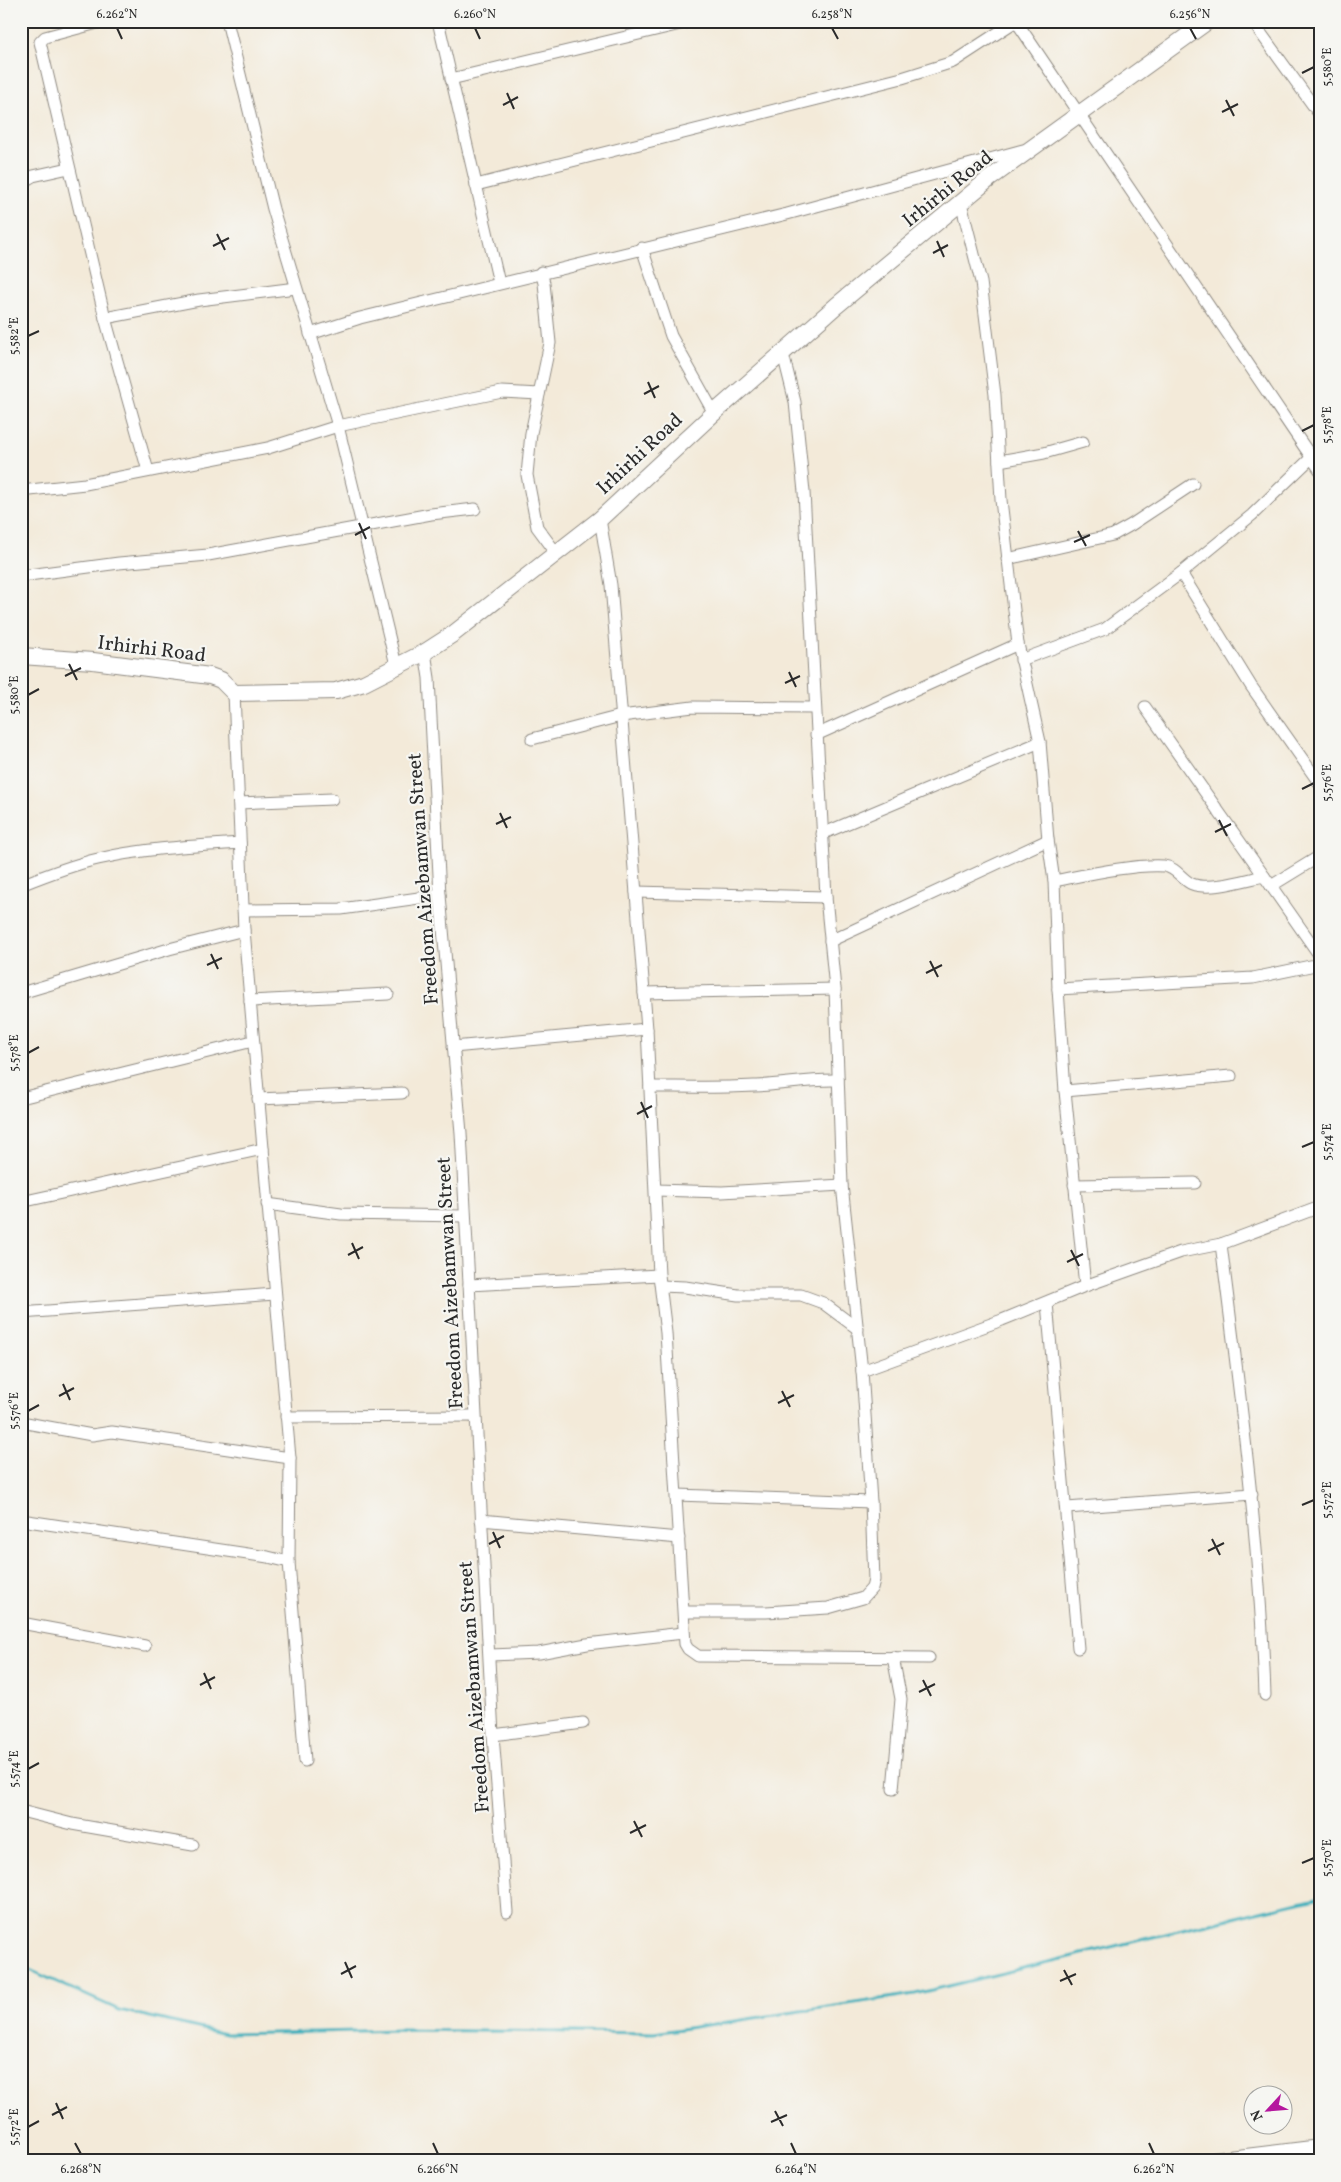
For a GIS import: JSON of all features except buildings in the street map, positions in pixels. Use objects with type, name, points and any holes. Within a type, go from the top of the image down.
[{"type":"street","points":[[105,21],[45,37],[40,42],[105,318],[148,471]]},
{"type":"street","points":[[227,21],[273,209],[338,426],[396,665]]},
{"type":"street","points":[[438,21],[499,282]]},
{"type":"street","points":[[451,79],[693,21]]},
{"type":"street","points":[[476,185],[902,78],[953,62],[1016,21],[1320,470]]},
{"type":"street","name":"Irhirhi Road","points":[[21,656],[94,661],[210,676],[221,680],[234,693],[336,691],[364,683],[396,665],[426,652],[453,634],[557,554],[600,518],[714,413],[836,306],[961,203],[1030,149],[1208,21]]},
{"type":"street","points":[[1252,21],[1320,115]]},
{"type":"street","points":[[310,334],[360,318],[499,282],[787,214],[1030,149]]},
{"type":"street","points":[[21,183],[33,176],[70,168]]},
{"type":"street","points":[[961,203],[980,282],[995,395],[1008,559],[1018,644],[1040,742],[1048,840],[1054,880],[1058,989],[1065,1091],[1085,1286]]},
{"type":"street","points":[[642,248],[671,336],[714,413]]},
{"type":"street","points":[[541,272],[544,283],[550,343],[532,433],[527,475],[537,527],[557,554]]},
{"type":"street","points":[[105,318],[199,300],[296,288]]},
{"type":"street","points":[[684,1612],[766,1612],[828,1608],[863,1598],[872,1588],[874,1580],[862,1371],[842,1185],[835,989],[822,834],[804,492],[795,402],[783,354]]},
{"type":"street","points":[[21,491],[85,484],[268,448],[338,426],[502,392],[539,394]]},
{"type":"street","points":[[999,460],[1044,453],[1083,442]]},
{"type":"street","points":[[1021,660],[1105,629],[1181,573],[1252,515],[1311,458]]},
{"type":"street","points":[[1008,559],[1113,535],[1193,484]]},
{"type":"street","points":[[21,576],[208,555],[431,514],[475,509]]},
{"type":"street","points":[[600,518],[611,585],[644,993],[660,1281],[666,1333],[680,1538],[684,1612],[683,1633],[688,1649],[698,1656],[929,1658]]},
{"type":"street","points":[[1181,573],[1251,686],[1320,784]]},
{"type":"street","points":[[816,735],[1018,644]]},
{"type":"street","name":"Freedom Aizebamwan Street","points":[[426,652],[429,678],[440,896],[460,1133],[493,1735],[507,1912]]},
{"type":"street","points":[[234,693],[244,930],[274,1294],[290,1458],[289,1562],[305,1761]]},
{"type":"street","points":[[532,739],[622,716],[693,707],[815,708]]},
{"type":"street","points":[[1145,707],[1320,956]]},
{"type":"street","points":[[822,834],[1040,742]]},
{"type":"street","points":[[239,804],[332,799]]},
{"type":"street","points":[[830,941],[1048,840]]},
{"type":"street","points":[[21,885],[98,859],[160,848],[240,843]]},
{"type":"street","points":[[1271,886],[1320,856]]},
{"type":"street","points":[[1054,880],[1166,866],[1180,874],[1191,884],[1202,886],[1264,876]]},
{"type":"street","points":[[636,892],[826,898]]},
{"type":"street","points":[[243,910],[341,909],[440,896]]},
{"type":"street","points":[[21,993],[169,949],[244,930]]},
{"type":"street","points":[[1058,989],[1252,978],[1320,964]]},
{"type":"street","points":[[644,993],[835,989]]},
{"type":"street","points":[[250,1000],[388,994]]},
{"type":"street","points":[[454,1047],[646,1029]]},
{"type":"street","points":[[21,1098],[253,1041]]},
{"type":"street","points":[[1065,1091],[1231,1076]]},
{"type":"street","points":[[650,1088],[753,1086],[816,1080],[838,1080]]},
{"type":"street","points":[[258,1099],[402,1093]]},
{"type":"street","points":[[21,1202],[263,1149]]},
{"type":"street","points":[[1074,1185],[1195,1183]]},
{"type":"street","points":[[656,1190],[722,1192],[842,1185]]},
{"type":"street","points":[[267,1204],[341,1214],[464,1216]]},
{"type":"street","points":[[862,1371],[1085,1286],[1181,1252],[1221,1244],[1320,1207]]},
{"type":"street","points":[[1221,1244],[1252,1494],[1263,1638],[1265,1695]]},
{"type":"street","points":[[469,1285],[660,1281],[738,1295],[801,1295],[823,1303],[858,1330]]},
{"type":"street","points":[[21,1313],[274,1294]]},
{"type":"street","points":[[1047,1302],[1067,1508],[1078,1648]]},
{"type":"street","points":[[286,1417],[475,1416]]},
{"type":"street","points":[[21,1422],[92,1435],[112,1432],[290,1458]]},
{"type":"street","points":[[1067,1508],[1252,1494]]},
{"type":"street","points":[[677,1495],[871,1502]]},
{"type":"street","points":[[21,1520],[268,1557],[289,1562]]},
{"type":"street","points":[[482,1520],[680,1538]]},
{"type":"street","points":[[21,1623],[145,1646]]},
{"type":"street","points":[[490,1655],[539,1653],[587,1644],[683,1633]]},
{"type":"street","points":[[893,1657],[900,1700],[893,1789]]},
{"type":"street","points":[[493,1735],[583,1723]]},
{"type":"street","points":[[21,1811],[72,1824],[193,1844]]},
{"type":"street","points":[[1213,2161],[1320,2148]]},
{"type":"waterway","points":[[21,1966],[119,2010],[225,2034],[400,2030],[654,2033],[915,1994],[1320,1897]]}]
